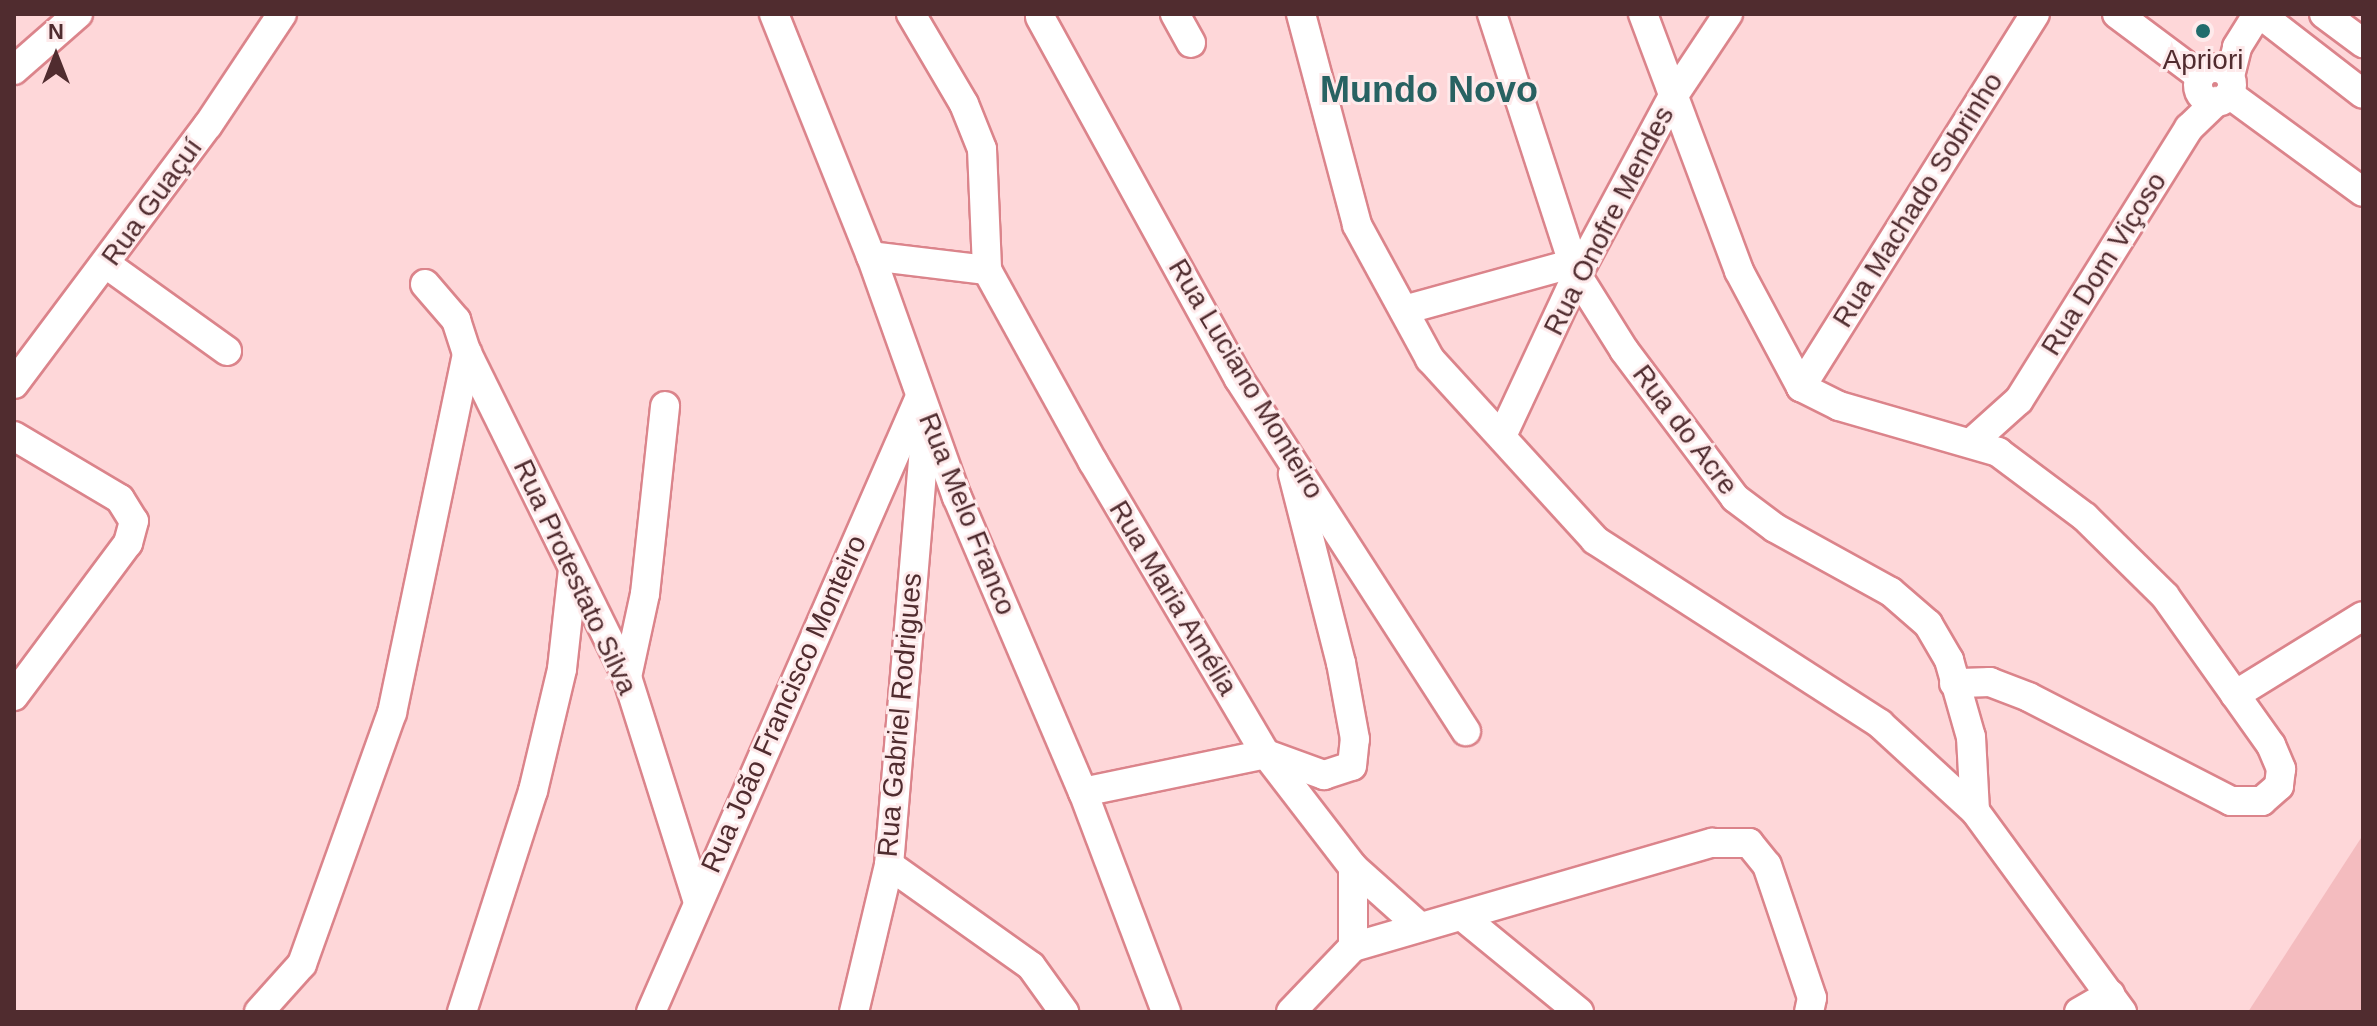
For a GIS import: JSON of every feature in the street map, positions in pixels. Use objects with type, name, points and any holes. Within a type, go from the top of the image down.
[{"type":"street","points":[[14,70],[78,14]]},
{"type":"street","name":"Rua Guaçuí","points":[[14,384],[106,264],[282,14]]},
{"type":"street","name":"Rua Melo Franco","points":[[774,14],[871,256],[957,497],[1083,792],[1166,1012]]},
{"type":"street","points":[[871,256],[987,270],[982,149],[964,104],[911,14]]},
{"type":"street","points":[[1175,14],[1191,43]]},
{"type":"street","points":[[1301,14],[1357,225],[1430,359],[1595,540],[1880,724],[1975,811],[2116,1003],[2079,1012]]},
{"type":"street","name":"Rua do Acre","points":[[1492,14],[1574,270],[1624,350],[1735,498],[1775,528],[1891,592],[1928,624],[1949,660],[1971,737],[1975,811]]},
{"type":"street","points":[[1643,14],[1739,271],[1801,387],[1839,406],[1984,448],[2085,517],[2165,596],[2235,695],[2281,769],[2279,786],[2262,801],[2231,801],[2029,697],[1990,682],[1954,683]]},
{"type":"street","name":"Rua Onofre Mendes","points":[[1502,436],[1574,270],[1672,98],[1728,14]]},
{"type":"street","name":"Rua Machado Sobrinho","points":[[1801,387],[2035,14]]},
{"type":"street","points":[[2117,14],[2363,192]]},
{"type":"street","points":[[2213,85],[2259,14],[2363,94]]},
{"type":"street","points":[[2324,14],[2363,43]]},
{"type":"street","name":"Rua Luciano Monteiro","points":[[1040,17],[1239,379],[1466,731]]},
{"type":"street","name":"Rua Dom Viçoso","points":[[1984,448],[2012,429],[2019,400],[2213,85]]},
{"type":"street","points":[[106,264],[227,351]]},
{"type":"street","name":"Rua Maria Amélia","points":[[987,270],[1177,610],[1266,754],[1353,867],[1419,926]]},
{"type":"street","points":[[1404,310],[1574,270]]},
{"type":"street","name":"Rua Protestato Silva","points":[[425,284],[456,320],[467,353],[627,677],[697,899]]},
{"type":"street","points":[[259,1012],[302,964],[392,713],[467,353]]},
{"type":"street","points":[[627,677],[645,594],[665,406]]},
{"type":"street","name":"Rua Gabriel Rodrigues","points":[[854,1012],[889,865],[923,406]]},
{"type":"street","name":"Rua João Francisco Monteiro","points":[[651,1012],[697,899],[923,406]]},
{"type":"street","points":[[14,436],[120,499],[134,521],[128,543],[14,696]]},
{"type":"street","points":[[1083,792],[1266,754],[1315,773],[1338,774],[1352,766],[1355,739],[1287,453]]},
{"type":"street","points":[[913,557],[932,521],[957,497]]},
{"type":"street","points":[[462,1012],[536,776],[562,669],[573,568]]},
{"type":"street","points":[[2235,695],[2363,616]]},
{"type":"street","points":[[1291,1012],[1353,947],[1712,843],[1749,843],[1767,865],[1812,998],[1809,1012]]},
{"type":"street","points":[[889,865],[1031,966],[1064,1012]]},
{"type":"street","points":[[1353,867],[1353,947]]},
{"type":"street","points":[[1463,917],[1579,1012]]},
{"type":"shaded area","points":[[2363,835],[2363,1012],[2248,1012]]},
{"type":"place","name":"Apriori","points":[[2203,31]]},
{"type":"district","name":"Mundo Novo","points":[[1429,90]]}]
